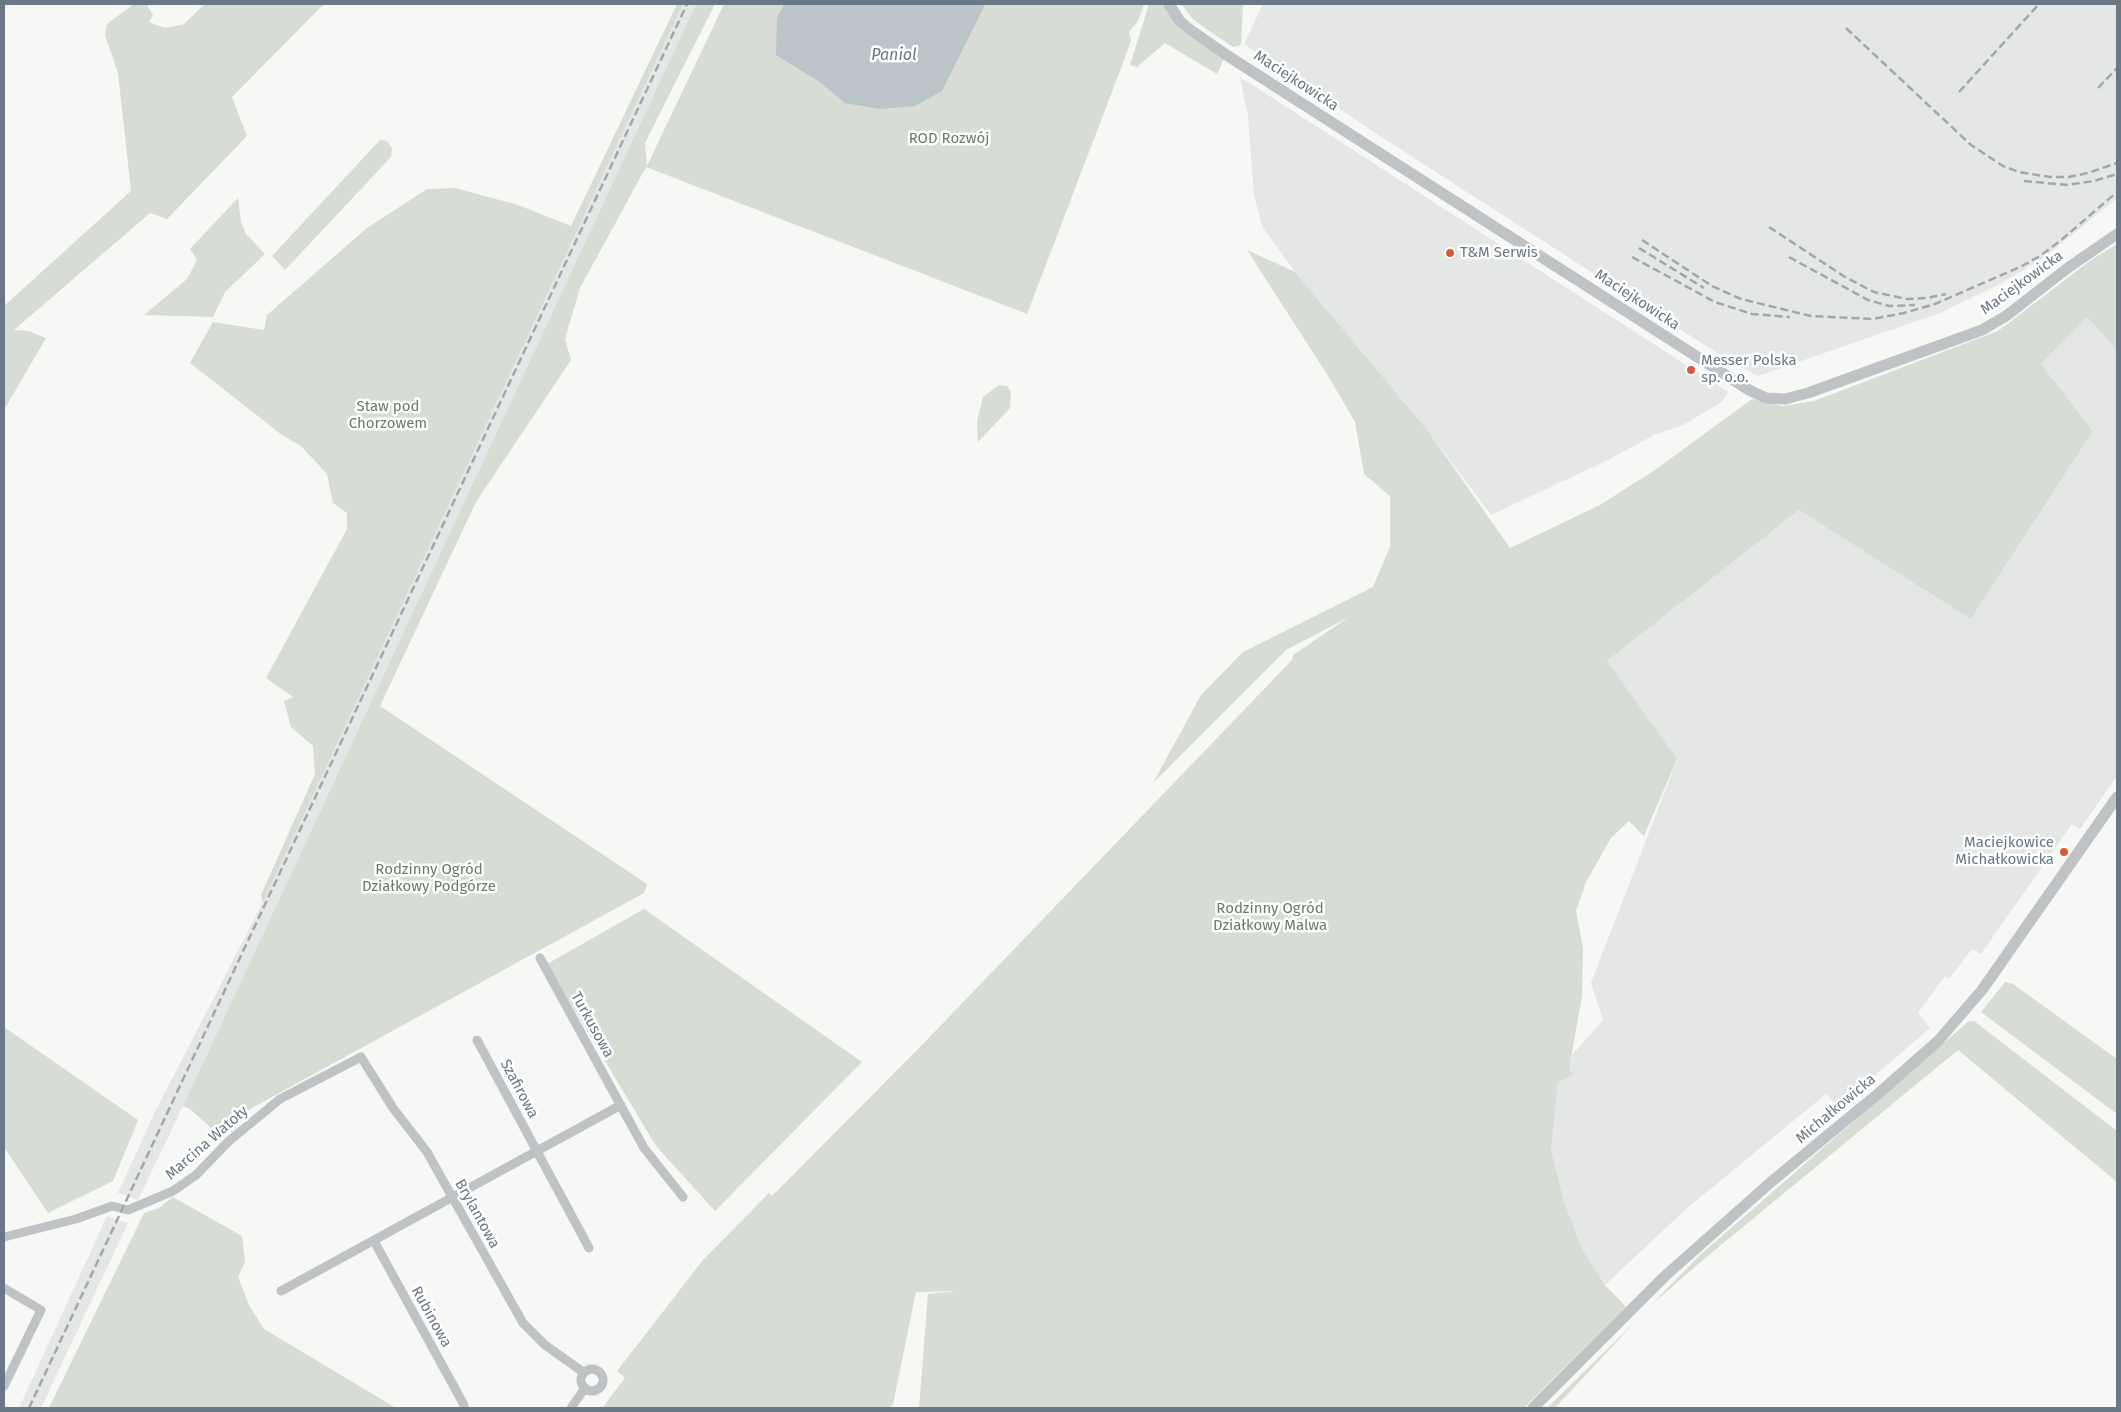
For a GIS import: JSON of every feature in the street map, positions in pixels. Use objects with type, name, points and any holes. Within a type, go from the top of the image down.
[{"type":"street","name":"Maciejkowicka","points":[[1168,4],[1179,20],[1189,29],[1228,56],[1744,387],[1766,398],[1785,399],[1808,393],[1982,330],[2006,316],[2069,267],[2117,234]]},
{"type":"street","name":"Michałkowicka","points":[[1533,1408],[1665,1276],[1772,1182],[1880,1093],[1938,1041],[1982,990],[2117,797]]},
{"type":"street","name":"Turkusowa","points":[[540,958],[644,1148],[682,1197]]},
{"type":"street","name":"Szafirowa","points":[[477,1040],[589,1248]]},
{"type":"street","name":"Brylantowa","points":[[361,1057],[393,1108],[418,1138],[523,1323],[545,1345],[583,1372]]},
{"type":"street","name":"Marcina Watoły","points":[[4,1237],[76,1219],[112,1206],[128,1210],[173,1191],[196,1175],[229,1140],[280,1099],[361,1057]]},
{"type":"street","points":[[282,1291],[620,1105]]},
{"type":"street","name":"Rubinowa","points":[[374,1242],[464,1405]]},
{"type":"street","points":[[4,1288],[42,1310],[4,1386]]},
{"type":"street","points":[[595,1368],[602,1374],[601,1387],[597,1390],[588,1391],[584,1388],[580,1380],[583,1372],[595,1368]]},
{"type":"street","points":[[571,1408],[584,1388]]},
{"type":"shaded area","points":[[683,4],[696,4],[183,1106],[138,1200],[118,1193],[154,1114],[263,902]]},
{"type":"shaded area","points":[[1263,4],[2117,4],[2117,198],[2046,256],[2000,284],[1940,313],[1758,376],[1728,360],[1380,136],[1244,44]]},
{"type":"shaded area","points":[[1240,77],[1728,392],[1722,402],[1683,425],[1654,435],[1608,460],[1491,515],[1428,431],[1295,272],[1263,228],[1254,196],[1248,116]]},
{"type":"shaded area","points":[[2087,317],[2117,350],[2117,776],[2080,829],[2072,824],[1981,954],[1972,949],[1949,979],[1945,976],[1918,1013],[1930,1028],[1838,1107],[1826,1094],[1686,1209],[1605,1285],[1582,1249],[1564,1201],[1551,1150],[1558,1083],[1573,1074],[1569,1069],[1572,1055],[1603,1020],[1591,983],[1677,760],[1607,661],[1799,510],[1972,618],[2093,431],[2041,364]]},
{"type":"shaded area","points":[[107,1216],[128,1223],[41,1408],[19,1408]]},
{"type":"green space","points":[[134,4],[146,4],[153,15],[149,22],[165,28],[184,24],[205,4],[324,4],[232,97],[247,136],[167,219],[150,213],[14,330],[28,331],[46,338],[4,410],[4,306],[131,191],[118,73],[105,35],[107,24]]},
{"type":"green space","name":"Staw pod Chorzowem","points":[[677,4],[683,4],[263,902],[261,895],[315,774],[313,746],[291,727],[284,701],[293,697],[266,678],[347,529],[347,513],[333,503],[327,474],[301,446],[282,435],[190,363],[213,322],[264,330],[267,315],[367,228],[427,189],[455,188],[518,205],[571,226]]},
{"type":"green space","points":[[696,4],[715,4],[645,143],[647,166],[724,4],[1144,4],[1138,21],[1129,32],[1131,40],[1123,63],[1027,314],[646,167],[580,288],[565,339],[571,360],[476,502],[380,706],[647,884],[644,893],[250,1109],[236,1128],[222,1138],[190,1109],[183,1106]]},
{"type":"green space","points":[[1149,4],[1164,4],[1176,25],[1224,59],[1217,74],[1165,43],[1137,67],[1130,65]]},
{"type":"green space","points":[[1181,4],[1243,4],[1241,45],[1233,47],[1202,26],[1192,18]]},
{"type":"green space","points":[[380,140],[387,141],[392,148],[391,157],[285,270],[272,256]]},
{"type":"green space","points":[[238,198],[241,222],[246,234],[265,254],[225,292],[213,317],[144,315],[187,279],[197,260],[190,249]]},
{"type":"green space","name":"Rodzinny Ogród Działkowy Malwa","points":[[2117,244],[2117,350],[2087,317],[2041,364],[2093,431],[1971,619],[1799,510],[1607,661],[1677,759],[1644,836],[1629,821],[1611,838],[1586,882],[1576,911],[1583,948],[1582,996],[1569,1069],[1573,1074],[1558,1083],[1551,1150],[1564,1201],[1582,1249],[1605,1285],[1626,1307],[1524,1408],[919,1408],[928,1294],[958,1291],[916,1292],[893,1404],[889,1408],[602,1408],[625,1378],[617,1371],[703,1260],[769,1193],[772,1196],[921,1046],[1292,660],[1293,655],[1349,617],[1286,650],[1153,783],[1201,695],[1243,652],[1373,587],[1390,547],[1390,496],[1364,474],[1355,422],[1330,379],[1247,250],[1295,272],[1428,431],[1510,548],[1600,505],[1655,470],[1752,399],[1783,406],[1814,401],[1998,331],[2091,260]]},
{"type":"green space","points":[[999,385],[1007,386],[1011,392],[1010,408],[978,442],[977,422],[983,397]]},
{"type":"green space","points":[[644,909],[862,1062],[715,1211],[656,1146],[547,964]]},
{"type":"green space","points":[[2005,982],[2013,984],[2117,1059],[2117,1114],[1981,1012]]},
{"type":"green space","points":[[1969,1021],[1974,1021],[2117,1131],[2117,1182],[1958,1050],[1704,1259],[1650,1306],[1700,1255]]},
{"type":"green space","points":[[4,1027],[138,1120],[113,1181],[48,1213],[4,1147]]},
{"type":"green space","points":[[173,1197],[242,1236],[245,1262],[238,1277],[249,1305],[264,1329],[396,1408],[49,1408],[144,1213],[159,1208]]},
{"type":"green space","points":[[1634,1323],[1555,1408],[1547,1408]]},
{"type":"water","name":"Paniol","points":[[784,4],[983,4],[984,7],[942,91],[915,106],[880,109],[845,103],[820,82],[776,55],[777,18]]},
{"type":"railway","points":[[29,1408],[687,4]]},
{"type":"railway","points":[[1959,92],[2039,4]]},
{"type":"railway","points":[[1846,28],[1971,145],[2003,166],[2019,172],[2050,177],[2069,177],[2117,163]]},
{"type":"railway","points":[[2098,88],[2117,68]]},
{"type":"railway","points":[[2024,181],[2067,185],[2094,181],[2117,174]]},
{"type":"railway","points":[[1642,240],[1712,286],[1741,299],[1811,316],[1873,319],[1935,304],[2022,266],[2040,256],[2060,241],[2117,192]]},
{"type":"railway","points":[[1769,227],[1845,277],[1874,292],[1907,299],[1927,298],[1946,294]]},
{"type":"railway","points":[[1639,248],[1704,288]]},
{"type":"railway","points":[[1632,257],[1715,302],[1752,314],[1790,317]]},
{"type":"railway","points":[[1789,257],[1868,300],[1889,306],[1915,305]]},
{"type":"place","name":"T&M Serwis","points":[[1450,253]]},
{"type":"place","name":"Messer Polska sp. o.o.","points":[[1691,370]]},
{"type":"place","name":"Maciejkowice Michałkowicka","points":[[2064,852]]},
{"type":"park label","name":"ROD Rozwój","points":[[949,139]]},
{"type":"park label","name":"Rodzinny Ogród Działkowy Podgórze","points":[[429,878]]}]
